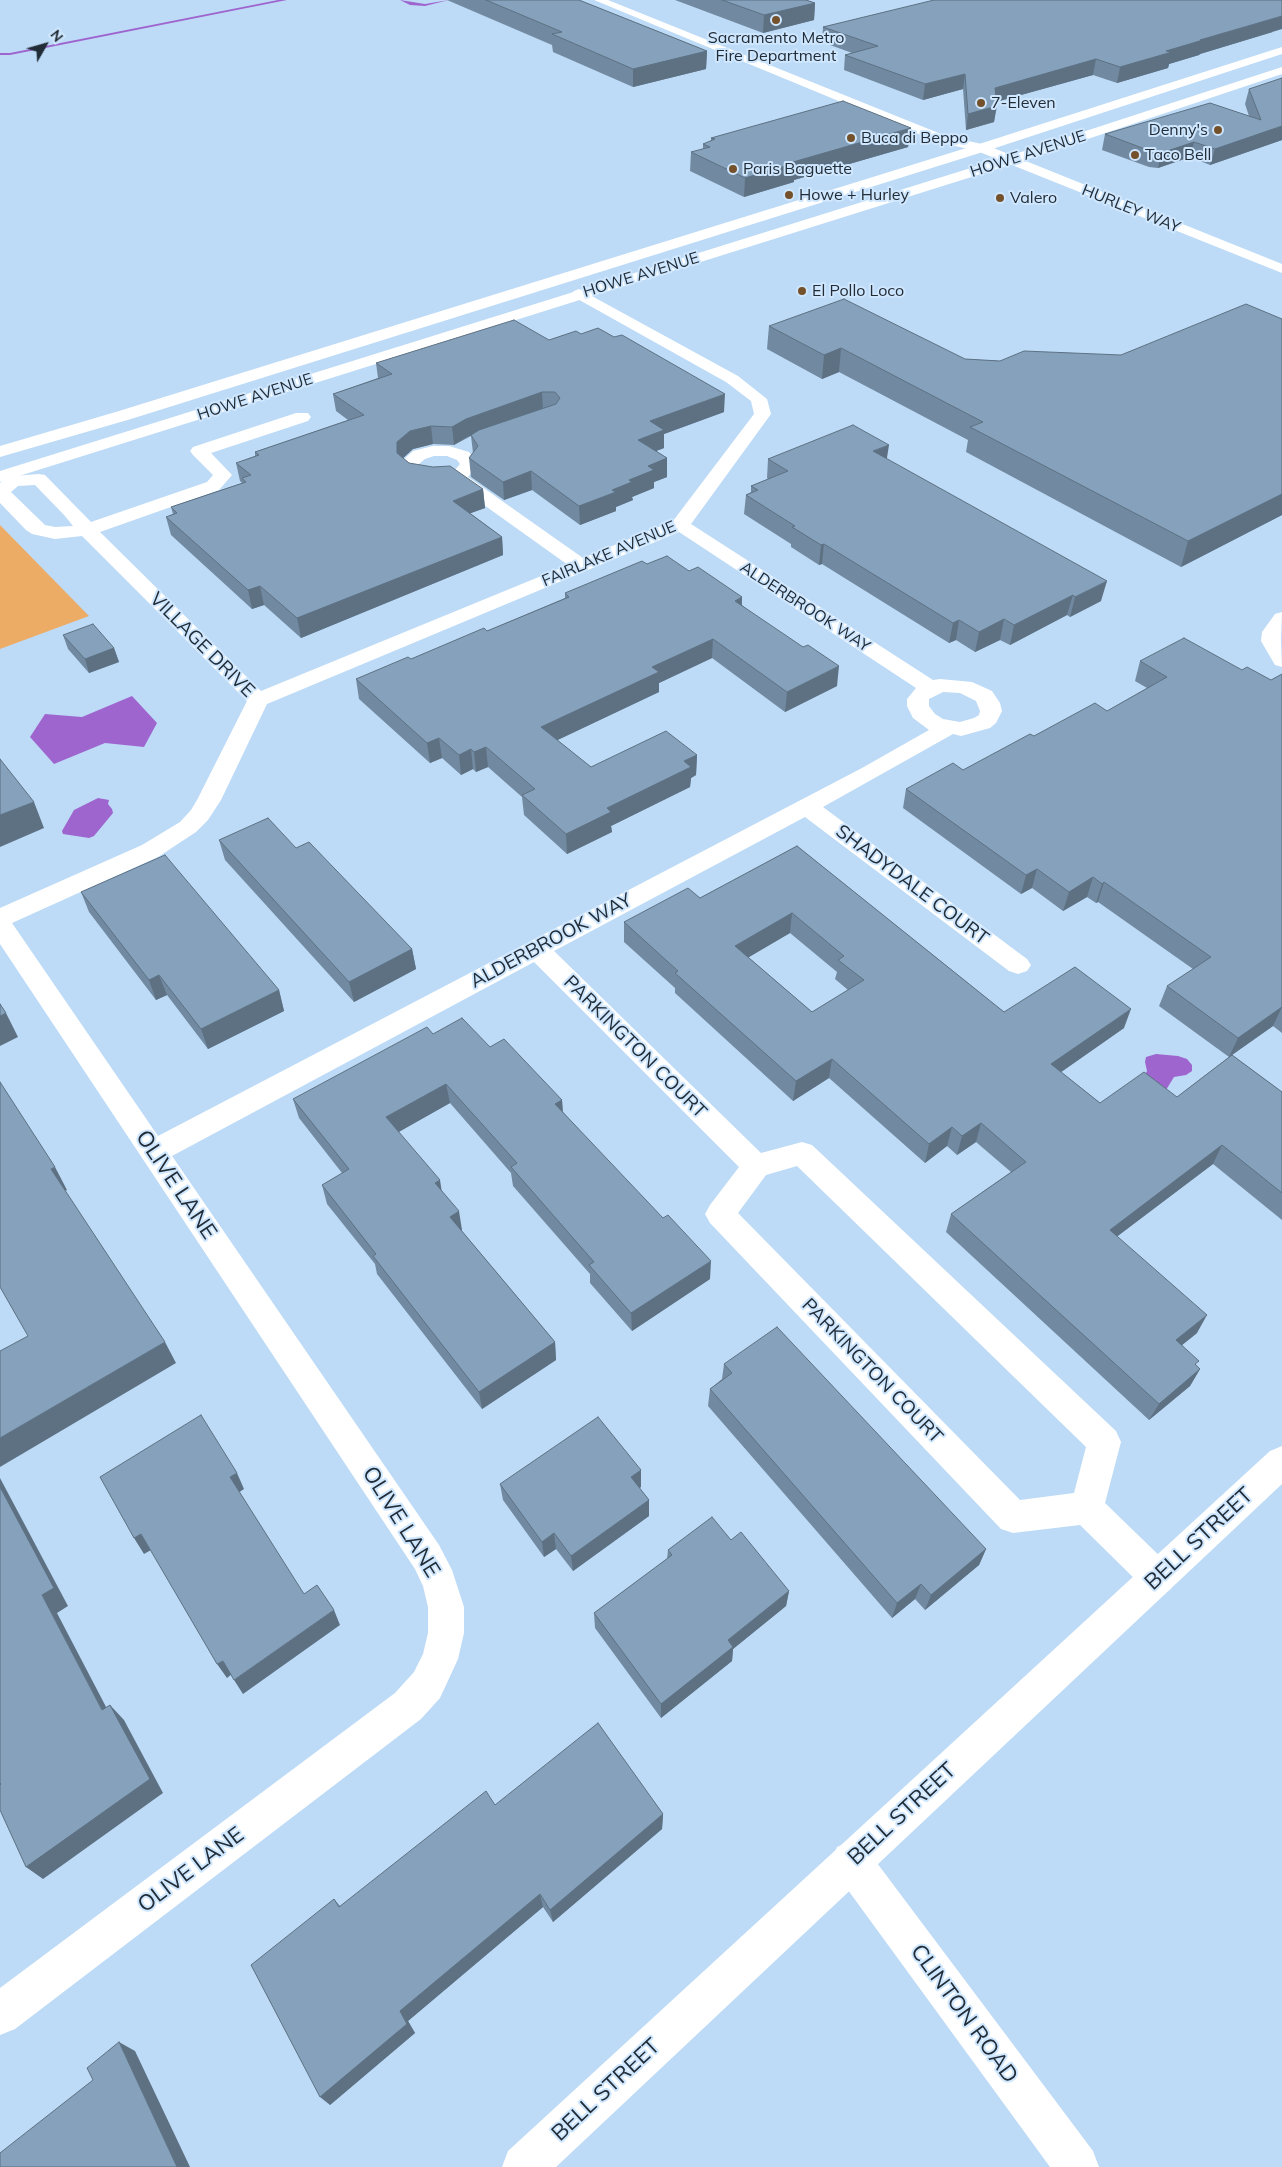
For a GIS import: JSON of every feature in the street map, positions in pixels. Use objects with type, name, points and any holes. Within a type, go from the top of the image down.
[{"type":"street","name":"HURLEY WAY","points":[[599,0],[724,49],[782,75],[942,139],[981,148],[1282,268]]},
{"type":"street","name":"HOWE AVENUE","points":[[0,453],[981,148],[1282,50]]},
{"type":"street","name":"HOWE AVENUE","points":[[4,484],[579,294],[1011,160],[1282,70]]},
{"type":"street","points":[[579,294],[586,282],[597,276],[658,255],[662,248]]},
{"type":"street","name":"FAIRLAKE AVENUE","points":[[258,700],[680,525],[764,414],[758,399],[732,379],[579,294]]},
{"type":"street","points":[[125,415],[97,434],[7,464],[4,468],[4,484],[33,526],[39,530],[55,533],[86,530],[213,486],[223,475],[199,451],[302,417]]},
{"type":"street","points":[[458,453],[474,443]]},
{"type":"street","points":[[440,450],[458,453],[469,464],[462,473],[455,476],[442,479],[426,478],[413,474],[409,466],[414,458],[426,452],[440,450]]},
{"type":"street","points":[[455,476],[582,566]]},
{"type":"street","name":"VILLAGE DRIVE","points":[[0,918],[150,851],[188,827],[200,815],[210,800],[258,700],[86,530],[38,479],[4,484]]},
{"type":"street","name":"ALDERBROOK WAY","points":[[153,1152],[870,773],[948,728],[967,728],[982,723],[988,718],[991,710],[990,703],[984,696],[964,686],[940,685],[930,688],[680,525]]},
{"type":"street","points":[[1282,618],[1272,632],[1271,642],[1282,661]]},
{"type":"street","points":[[930,688],[922,693],[918,699],[921,713],[937,725],[948,728]]},
{"type":"street","name":"SHADYDALE COURT","points":[[806,806],[1018,966]]},
{"type":"street","name":"OLIVE LANE","points":[[0,925],[427,1557],[440,1582],[446,1607],[446,1633],[440,1660],[427,1685],[408,1706],[0,2014]]},
{"type":"street","name":"PARKINGTON COURT","points":[[536,948],[756,1166],[720,1214],[1013,1517],[1087,1508]]},
{"type":"street","points":[[756,1166],[802,1153],[1104,1442],[1087,1508],[1158,1578]]},
{"type":"street","name":"BELL STREET","points":[[524,2167],[1282,1462]]},
{"type":"street","name":"CLINTON ROAD","points":[[851,1861],[1077,2167]]},
{"type":"shaded area","points":[[0,525],[89,616],[0,649]]},
{"type":"shaded area","points":[[132,696],[157,723],[144,747],[105,743],[54,764],[30,737],[45,714],[82,717]]},
{"type":"shaded area","points":[[98,798],[109,800],[108,804],[113,813],[94,836],[89,838],[63,834],[62,831],[74,810]]},
{"type":"shaded area","points":[[1156,1054],[1178,1056],[1187,1059],[1192,1065],[1192,1071],[1186,1075],[1174,1077],[1166,1090],[1143,1078],[1147,1071],[1146,1057]]},
{"type":"building","points":[[486,0],[579,0],[707,51],[633,69],[552,34],[562,32]]},
{"type":"building","points":[[722,0],[806,0],[815,3],[764,15]]},
{"type":"building","points":[[934,0],[1282,0],[1282,16],[1200,40],[1203,40],[1166,51],[1172,52],[1120,67],[1096,59],[995,88],[997,106],[968,114],[965,74],[925,84],[845,55],[878,46],[823,27]]},
{"type":"building","points":[[1282,78],[1282,126],[1215,149],[1194,142],[1161,153],[1153,152],[1105,134],[1210,103],[1261,120],[1249,89]]},
{"type":"building","points":[[843,101],[911,128],[745,178],[691,152],[710,147],[703,144],[715,139],[711,138]]},
{"type":"building","points":[[844,299],[965,359],[1000,361],[1024,351],[1121,355],[1246,304],[1282,319],[1282,494],[1188,541],[970,427],[983,422],[841,348],[824,355],[769,326]]},
{"type":"building","points":[[514,320],[549,340],[576,331],[581,334],[598,328],[614,337],[622,335],[725,394],[650,421],[664,430],[638,440],[667,458],[648,466],[654,470],[629,480],[632,482],[612,490],[616,492],[579,506],[531,471],[503,482],[469,458],[478,446],[471,435],[479,430],[556,404],[560,398],[555,392],[542,392],[466,419],[452,427],[431,426],[410,431],[397,442],[397,453],[409,463],[433,467],[450,466],[483,489],[453,501],[502,537],[297,618],[260,586],[248,590],[166,517],[177,513],[171,507],[246,482],[242,478],[251,475],[236,463],[259,455],[255,452],[364,415],[333,394],[392,374],[376,363]]},
{"type":"building","points":[[853,425],[889,445],[873,451],[1107,581],[1075,597],[1073,595],[1014,625],[1004,619],[979,632],[959,620],[953,623],[824,544],[821,545],[746,495],[758,490],[751,486],[788,471],[768,459]]},
{"type":"building","points":[[667,556],[689,571],[698,567],[742,597],[735,601],[803,647],[808,645],[839,666],[787,692],[713,639],[652,667],[659,672],[541,727],[591,767],[666,731],[697,755],[684,761],[691,767],[607,808],[611,812],[566,834],[522,795],[535,789],[486,747],[474,752],[471,749],[459,755],[439,738],[427,743],[356,679],[408,657],[411,659],[484,628],[487,631],[569,597],[565,593],[642,561],[647,564]]},
{"type":"building","points":[[93,624],[114,648],[85,659],[63,635]]},
{"type":"building","points":[[1184,638],[1242,670],[1247,667],[1271,680],[1282,674],[1282,1007],[1238,1038],[1167,986],[1211,957],[1104,882],[1102,884],[1093,877],[1069,892],[1037,869],[1026,875],[906,789],[953,763],[963,770],[1030,734],[1034,736],[1095,703],[1107,711],[1167,677],[1140,661]]},
{"type":"building","points":[[0,759],[34,802],[0,815]]},
{"type":"building","points":[[268,818],[296,848],[309,842],[412,949],[349,982],[219,840]]},
{"type":"building","points":[[797,846],[1004,1012],[1075,967],[1131,1009],[1051,1064],[1100,1103],[1144,1072],[1177,1097],[1232,1055],[1282,1092],[1282,1193],[1222,1145],[1110,1230],[1207,1315],[1176,1340],[1199,1361],[1195,1364],[1200,1369],[1159,1404],[951,1214],[1026,1162],[981,1123],[962,1136],[952,1127],[929,1144],[832,1059],[796,1081],[675,973],[678,971],[624,922],[688,888],[700,898]],"holes":[[[792,913],[844,956],[838,960],[864,980],[812,1012],[735,946]]]},
{"type":"building","points":[[165,855],[279,990],[201,1029],[159,975],[149,980],[81,892]]},
{"type":"building","points":[[0,1004],[6,1013],[0,1016]]},
{"type":"building","points":[[462,1018],[490,1047],[504,1039],[562,1100],[555,1104],[663,1218],[668,1215],[711,1261],[631,1313],[589,1265],[594,1262],[511,1167],[517,1163],[446,1084],[386,1117],[440,1180],[435,1183],[459,1211],[450,1217],[555,1342],[479,1392],[373,1256],[376,1254],[322,1185],[349,1169],[293,1099],[427,1027],[433,1034]]},
{"type":"building","points":[[0,1082],[55,1167],[51,1169],[165,1342],[0,1438],[0,1351],[28,1336],[0,1287]]},
{"type":"building","points":[[777,1327],[986,1549],[931,1595],[921,1584],[897,1603],[710,1389],[732,1373],[724,1364]]},
{"type":"building","points":[[201,1415],[237,1473],[230,1477],[304,1594],[317,1585],[334,1610],[234,1680],[223,1661],[217,1664],[141,1534],[134,1538],[100,1477]]},
{"type":"building","points":[[598,1417],[641,1470],[631,1477],[649,1500],[571,1556],[554,1533],[542,1542],[500,1484]]},
{"type":"building","points":[[0,1487],[54,1588],[42,1595],[102,1710],[110,1705],[150,1779],[26,1867],[0,1810]]},
{"type":"building","points":[[712,1517],[731,1540],[741,1532],[789,1591],[728,1640],[733,1647],[661,1704],[594,1613],[672,1555],[668,1550]]},
{"type":"building","points":[[598,1723],[663,1814],[550,1910],[540,1894],[400,2011],[407,2024],[320,2097],[251,1965],[334,1899],[339,1907],[486,1791],[495,1805]]},
{"type":"building","points":[[119,2042],[177,2167],[0,2167],[0,2153],[93,2080],[87,2068]]},
{"type":"waterway","points":[[0,54],[10,54],[285,0]]},
{"type":"waterway","points":[[402,0],[412,4],[425,5],[447,0]]},
{"type":"place","name":"Sacramento Metro Fire Department","points":[[776,20]]},
{"type":"place","name":"7-Eleven","points":[[981,103]]},
{"type":"place","name":"Denny's","points":[[1218,130]]},
{"type":"place","name":"Buca di Beppo","points":[[851,138]]},
{"type":"place","name":"Taco Bell","points":[[1135,155]]},
{"type":"place","name":"Paris Baguette","points":[[733,169]]},
{"type":"place","name":"Howe + Hurley","points":[[789,195]]},
{"type":"place","name":"Valero","points":[[1000,198]]},
{"type":"place","name":"El Pollo Loco","points":[[802,291]]}]
